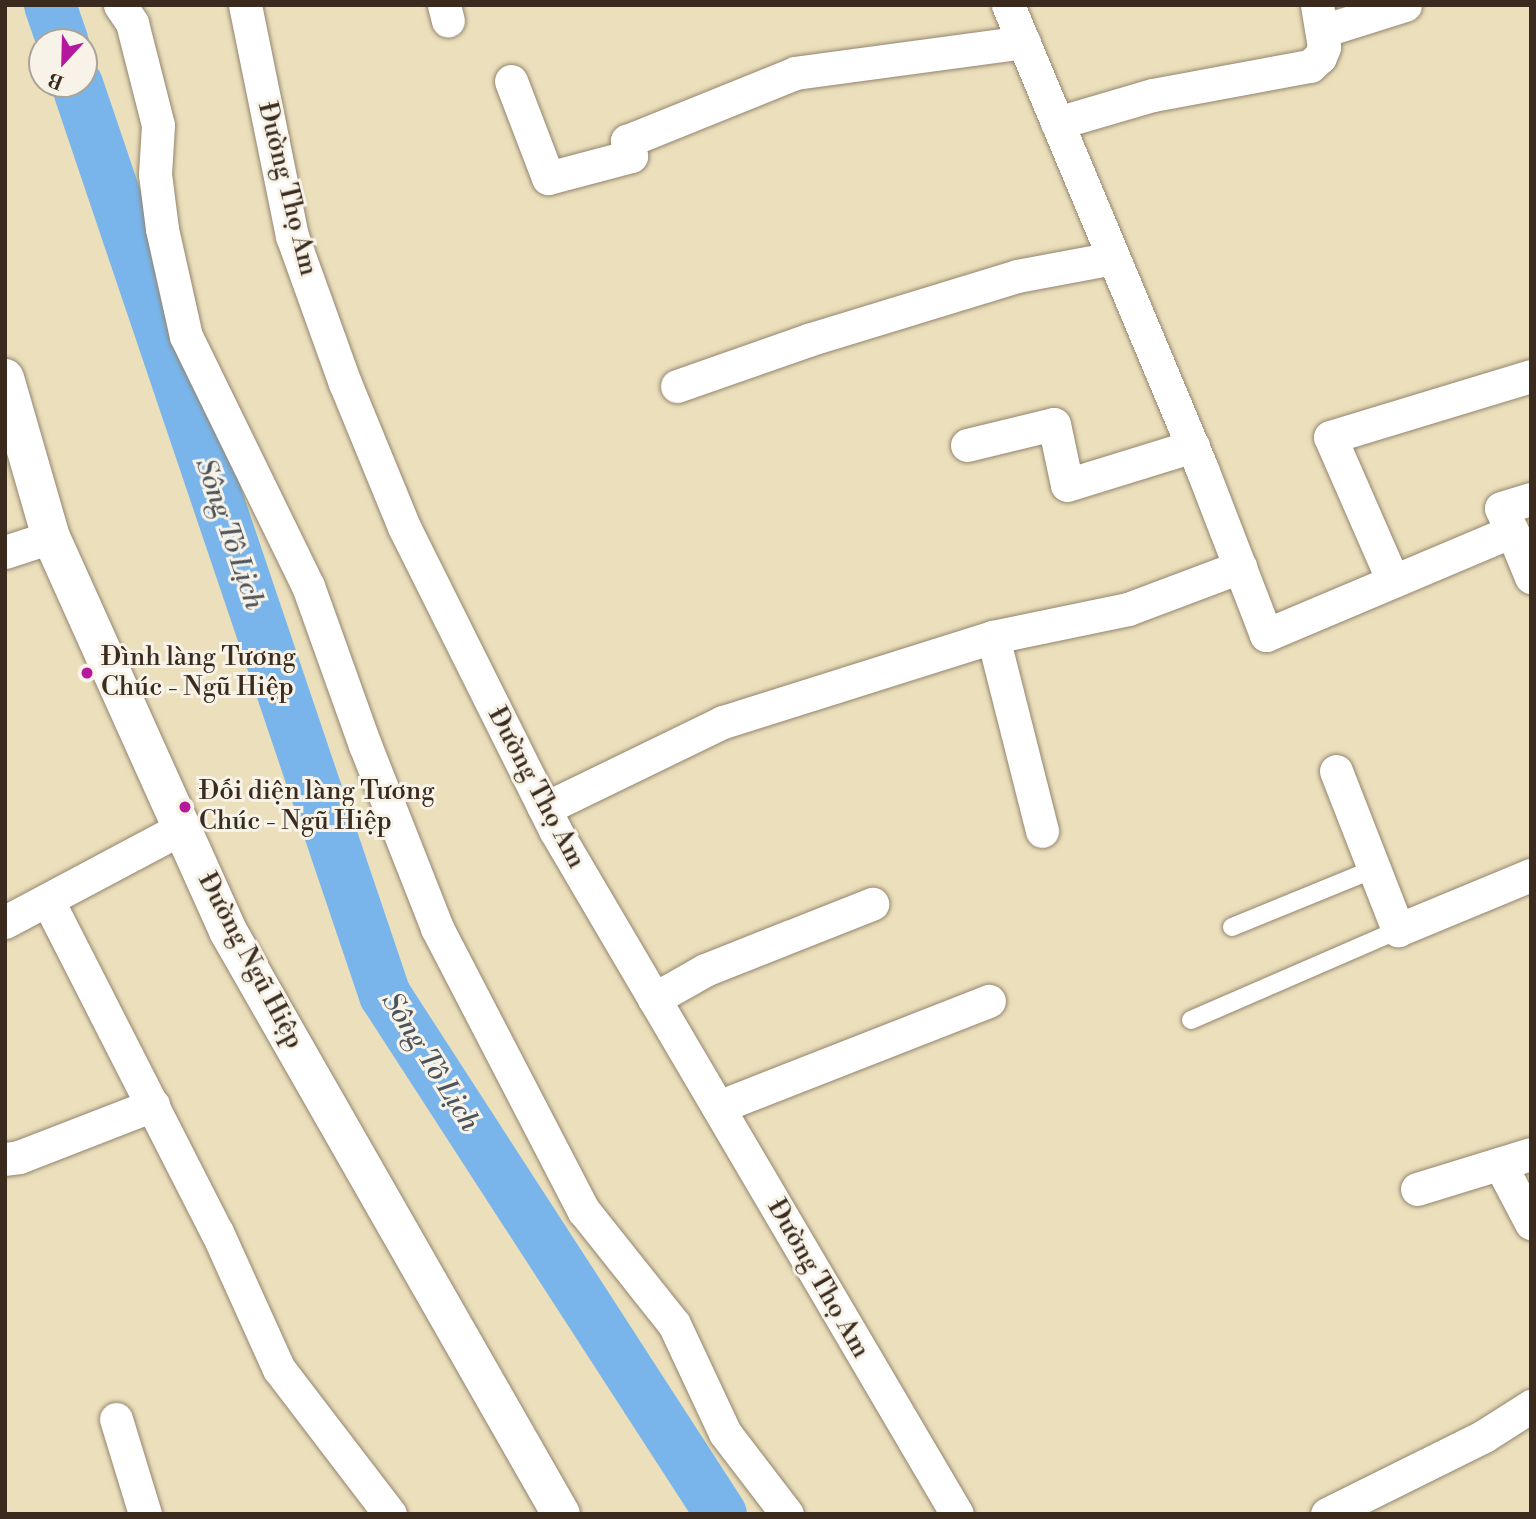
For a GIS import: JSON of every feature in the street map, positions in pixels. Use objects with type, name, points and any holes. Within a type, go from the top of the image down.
[{"type":"street","points":[[120,5],[132,23],[158,125],[155,174],[162,229],[186,336],[308,586],[365,745],[438,928],[584,1211],[674,1324],[726,1433],[787,1514]]},
{"type":"street","name":"Đường Thọ Am","points":[[245,5],[292,236],[345,383],[404,527],[542,806],[957,1514]]},
{"type":"street","points":[[1008,5],[1193,446],[1266,635],[1512,531]]},
{"type":"street","points":[[1057,123],[1153,96],[1310,66],[1323,52],[1320,18],[1405,5]]},
{"type":"street","points":[[511,81],[548,178],[631,156],[626,141],[795,73],[1024,42]]},
{"type":"street","points":[[677,386],[808,340],[1017,276],[1113,258]]},
{"type":"street","points":[[1393,581],[1329,437],[1531,376]]},
{"type":"street","name":"Đường Ngũ Hiệp","points":[[5,378],[51,537],[228,931],[561,1514]]},
{"type":"street","points":[[967,445],[1054,424],[1067,485],[1193,446]]},
{"type":"street","points":[[1531,499],[1501,509],[1531,577]]},
{"type":"street","points":[[5,552],[51,537]]},
{"type":"street","points":[[542,806],[556,803],[723,722],[993,636],[1128,609],[1240,567]]},
{"type":"street","points":[[993,636],[1042,831]]},
{"type":"street","points":[[1336,771],[1398,930],[1531,875]]},
{"type":"street","points":[[5,922],[182,828]]},
{"type":"street","points":[[48,901],[217,1232],[279,1370],[381,1511]]},
{"type":"street","points":[[653,999],[705,970],[872,904]]},
{"type":"street","points":[[718,1108],[989,1001]]},
{"type":"street","points":[[5,1159],[19,1157],[153,1105]]},
{"type":"street","points":[[1417,1189],[1515,1159],[1531,1223]]},
{"type":"street","points":[[1327,1514],[1484,1436],[1531,1406]]},
{"type":"street","points":[[116,1419],[145,1514]]},
{"type":"lane","points":[[1232,928],[1374,869]]},
{"type":"lane","points":[[1191,1020],[1398,930]]},
{"type":"waterway","name":"Sông Tô Lịch","points":[[50,5],[58,28]]},
{"type":"waterway","name":"Sông Tô Lịch","points":[[82,98],[385,995],[721,1514]]},
{"type":"place","name":"Đình làng Tương Chúc - Ngũ Hiệp","points":[[87,673]]},
{"type":"place","name":"Đối diện làng Tương Chúc - Ngũ Hiệp","points":[[185,807]]}]
